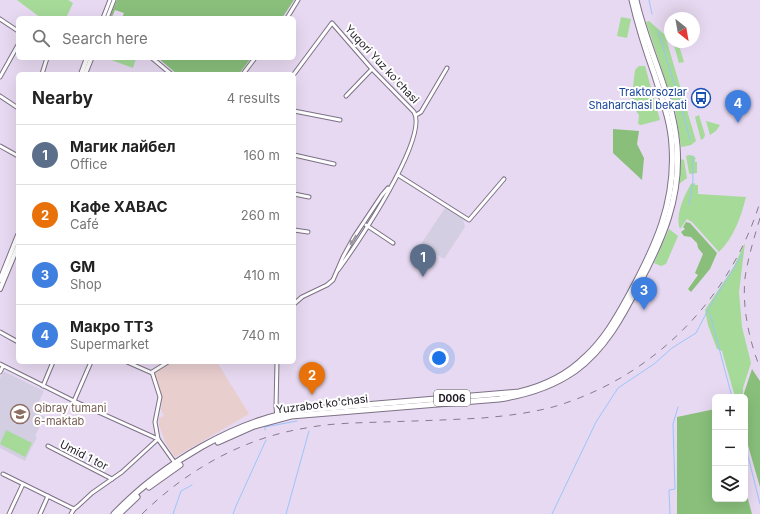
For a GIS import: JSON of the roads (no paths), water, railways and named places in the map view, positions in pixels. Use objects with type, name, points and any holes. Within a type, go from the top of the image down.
[{"type":"main road","name":"Yuzrabot ko'chasi","points":[[114,514],[175,464],[231,431],[250,423],[277,417],[330,410],[509,398],[545,388],[575,370],[594,354],[613,331],[626,310],[654,256],[665,231],[672,208],[676,184],[675,154],[666,113],[638,15],[632,0]]},
{"type":"main road","name":"Yuzrabot ko'chasi","points":[[636,0],[638,15]]},
{"type":"main road","name":"Yuzrabot ko'chasi","points":[[119,514],[144,489],[217,442],[277,417]]},
{"type":"street","points":[[104,16],[110,0]]},
{"type":"street","points":[[108,16],[114,0]]},
{"type":"street","points":[[287,16],[298,0]]},
{"type":"street","points":[[0,19],[16,30]]},
{"type":"street","name":"Yuqori Yuz ko'chasi","points":[[295,72],[332,23],[372,69],[416,115],[417,123],[412,144],[398,175],[348,257],[338,270]]},
{"type":"street","points":[[0,77],[16,49]]},
{"type":"street","points":[[43,72],[46,60]]},
{"type":"street","points":[[82,72],[89,60]]},
{"type":"street","points":[[86,72],[89,60]]},
{"type":"street","points":[[154,60],[169,72]]},
{"type":"street","points":[[245,72],[254,60]]},
{"type":"street","points":[[416,115],[421,112],[447,68]]},
{"type":"street","points":[[346,96],[372,69]]},
{"type":"street","points":[[0,96],[16,107]]},
{"type":"street","points":[[296,111],[340,120]]},
{"type":"street","points":[[0,146],[16,155]]},
{"type":"street","points":[[296,156],[334,164]]},
{"type":"street","points":[[398,175],[469,220],[504,179]]},
{"type":"street","name":"Yuqori Yuz ko'chasi","points":[[296,302],[302,297],[327,285],[333,280],[343,257],[363,223],[382,195],[391,185]]},
{"type":"street","points":[[296,194],[309,197]]},
{"type":"street","points":[[363,223],[393,243]]},
{"type":"street","points":[[296,230],[308,232]]},
{"type":"street","points":[[0,280],[16,241]]},
{"type":"street","points":[[0,289],[16,251]]},
{"type":"street","points":[[0,332],[16,341]]},
{"type":"street","points":[[43,386],[52,364]]},
{"type":"street","points":[[74,401],[91,364]]},
{"type":"street","points":[[132,364],[152,373],[160,397],[156,422],[158,440],[175,464]]},
{"type":"street","points":[[152,373],[154,370],[164,364]]},
{"type":"street","points":[[277,364],[277,417]]},
{"type":"street","points":[[0,372],[1,365],[158,440]]},
{"type":"street","points":[[72,514],[74,509],[92,493],[112,479],[158,440]]},
{"type":"street","name":"Umid 1 tor","points":[[48,446],[112,479]]},
{"type":"street","points":[[3,474],[74,509]]},
{"type":"street","points":[[9,514],[23,484]]},
{"type":"street","points":[[40,514],[48,496]]},
{"type":"waterway","points":[[649,0],[652,14]]},
{"type":"waterway","points":[[658,31],[690,140]]},
{"type":"waterway","points":[[689,205],[693,180],[692,156]]},
{"type":"waterway","points":[[552,514],[596,422],[618,388],[654,364],[672,348],[696,333],[710,306],[742,255]]},
{"type":"waterway","points":[[710,314],[731,394]]},
{"type":"waterway","points":[[670,514],[669,490],[675,489],[673,424],[678,407]]},
{"type":"waterway","points":[[265,430],[265,427],[297,421]]},
{"type":"waterway","points":[[286,514],[309,431]]},
{"type":"waterway","points":[[233,514],[266,440]]},
{"type":"waterway","points":[[748,456],[760,504]]},
{"type":"waterway","points":[[173,514],[181,491],[192,485]]},
{"type":"railway","points":[[142,514],[159,498],[197,470],[217,458],[260,439],[315,426],[334,424],[469,419],[536,411],[553,407],[589,394],[623,377],[654,355],[682,330],[707,302],[729,271],[747,238],[760,202]]},
{"type":"railway","points":[[760,218],[753,240],[744,289],[747,323],[760,368]]},
{"type":"place","name":"Traktorsozlar Shaharchasi bekati","points":[[701,98]]},
{"type":"place","name":"Макро ТТЗ","points":[[738,123]]},
{"type":"place","name":"Магик лайбел","points":[[423,277]]},
{"type":"place","name":"GM","points":[[644,310]]},
{"type":"place","name":"Кафе ХАВАС","points":[[312,395]]},
{"type":"place","name":"Qibray tumani 6-maktab","points":[[20,414]]}]
